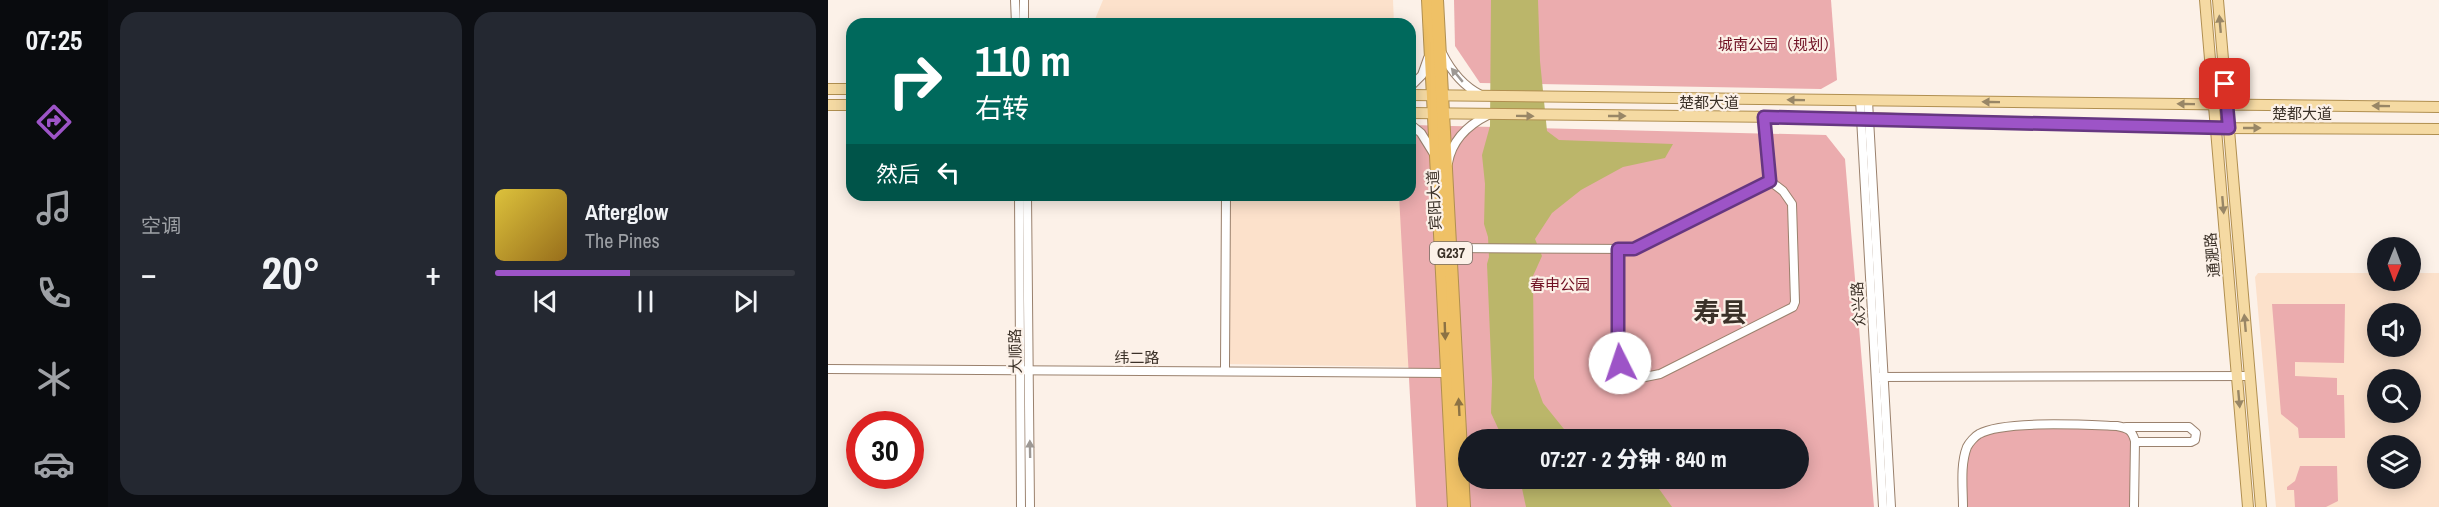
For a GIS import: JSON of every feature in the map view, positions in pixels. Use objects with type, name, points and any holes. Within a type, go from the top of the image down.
[{"type":"highway","name":"宾阳大道","points":[[1428,0],[1435,45],[1442,168],[1446,373],[1454,507]]},
{"type":"highway","name":"宾阳大道","points":[[1435,45],[1437,0]]},
{"type":"highway","name":"宾阳大道","points":[[1442,168],[1451,248],[1464,507]]},
{"type":"main road","name":"通淝路","points":[[2205,0],[2248,507]]},
{"type":"main road","name":"通淝路","points":[[2218,0],[2261,507]]},
{"type":"main road","points":[[829,90],[846,89]]},
{"type":"main road","name":"楚都大道","points":[[1416,95],[2439,107]]},
{"type":"main road","points":[[829,104],[846,105]]},
{"type":"main road","name":"楚都大道","points":[[1416,113],[1861,118],[2216,128],[2439,129]]},
{"type":"street","points":[[1015,0],[1016,18]]},
{"type":"street","points":[[1024,0],[1024,18]]},
{"type":"street","points":[[1416,81],[1422,75],[1435,45],[1458,78],[1472,90],[1486,96]]},
{"type":"street","name":"众兴路","points":[[1864,100],[1861,118],[1891,507]]},
{"type":"street","name":"众兴路","points":[[1864,100],[1880,377],[1883,507]]},
{"type":"street","points":[[1442,168],[1454,143],[1473,124],[1490,115]]},
{"type":"street","points":[[1618,249],[1618,351],[1620,363],[1631,376],[1640,378],[1660,374],[1792,307],[1795,302],[1792,204],[1783,191],[1770,181],[1764,117]]},
{"type":"street","points":[[1416,130],[1429,144],[1442,168]]},
{"type":"street","points":[[1451,248],[1634,249],[1770,181]]},
{"type":"street","name":"大顺路","points":[[1019,201],[1030,507]]},
{"type":"street","name":"大顺路","points":[[1021,507],[1027,201]]},
{"type":"street","points":[[1225,368],[1226,201]]},
{"type":"street","name":"纬二路","points":[[828,369],[1446,373]]},
{"type":"street","points":[[1880,377],[2250,376]]},
{"type":"street","points":[[1963,507],[1963,466],[1968,446],[1979,434],[1997,428],[2048,424],[2189,427],[2194,429],[2197,435],[2195,440],[2189,442],[2135,442]]},
{"type":"street","points":[[2126,427],[2133,433],[2135,442],[2134,507]]},
{"type":"shaded area","points":[[1103,0],[1393,0],[1394,18],[1096,18]]},
{"type":"shaded area","points":[[1491,0],[1538,0],[1540,61],[1547,131],[1559,140],[1673,144],[1665,158],[1623,167],[1581,190],[1552,213],[1535,239],[1542,256],[1533,276],[1534,378],[1543,403],[1564,429],[1498,429],[1491,413],[1492,382],[1487,264],[1489,257],[1488,237],[1484,224],[1485,184],[1482,155],[1490,126]]},
{"type":"shaded area","points":[[1227,201],[1407,201],[1416,367],[1225,364]]},
{"type":"shaded area","points":[[2258,273],[2367,273],[2367,291],[2421,291],[2421,273],[2439,273],[2439,507],[2276,507],[2255,277]]},
{"type":"shaded area","points":[[1522,489],[1659,489],[1672,507],[1526,507]]},
{"type":"green space","name":"城南公园（规划）","points":[[1454,0],[1831,0],[1837,80],[1821,89],[1480,83],[1455,46]]},
{"type":"green space","name":"春申公园","points":[[1416,125],[1826,135],[1845,159],[1874,507],[1416,507],[1399,201],[1416,201]]},
{"type":"green space","points":[[2272,304],[2345,304],[2344,363],[2295,362],[2295,376],[2337,378],[2337,395],[2344,395],[2345,438],[2299,438],[2298,428],[2281,414]]},
{"type":"green space","points":[[2047,426],[2115,427],[2132,434],[2133,507],[1965,507],[1965,461],[1969,447],[1975,440],[1993,431]]},
{"type":"green space","points":[[2300,466],[2337,466],[2338,501],[2326,507],[2295,507],[2294,490],[2287,490],[2287,487],[2295,481]]},
{"type":"district","name":"寿县","points":[[1720,312]]},
{"type":"route","points":[[1620,363],[1618,249],[1634,249],[1770,181],[1764,117],[2229,128],[2225,84]]}]
